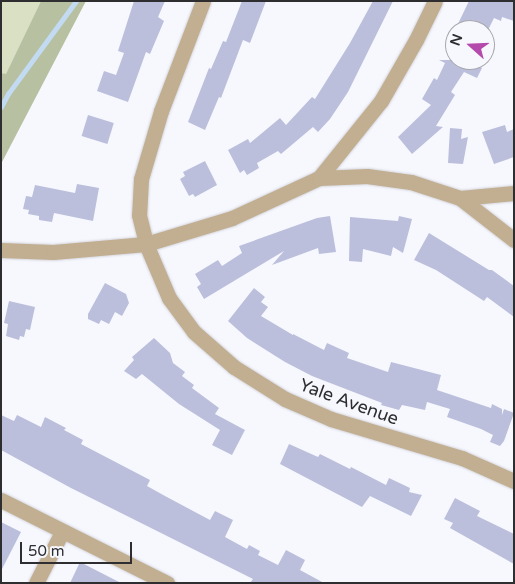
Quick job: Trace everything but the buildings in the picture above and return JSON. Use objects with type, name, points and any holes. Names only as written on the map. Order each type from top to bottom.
[{"type":"street","name":"Yale Avenue","points":[[203,1],[161,111],[140,179],[138,215],[146,244],[169,298],[194,332],[234,367],[285,399],[331,419],[462,458],[514,481]]},
{"type":"street","points":[[319,178],[381,101],[416,40],[435,1]]},
{"type":"street","points":[[1,250],[53,252],[146,244],[232,218],[319,178],[376,177],[412,182],[460,198],[514,240]]},
{"type":"street","points":[[460,198],[514,193]]},
{"type":"street","points":[[1,500],[166,583]]},
{"type":"street","points":[[36,583],[62,532]]},
{"type":"green space","points":[[1,1],[41,1],[6,75],[1,73]]},
{"type":"green space","points":[[41,1],[86,1],[1,164],[1,73],[6,74]]},
{"type":"waterway","points":[[1,107],[8,94],[76,1]]}]
